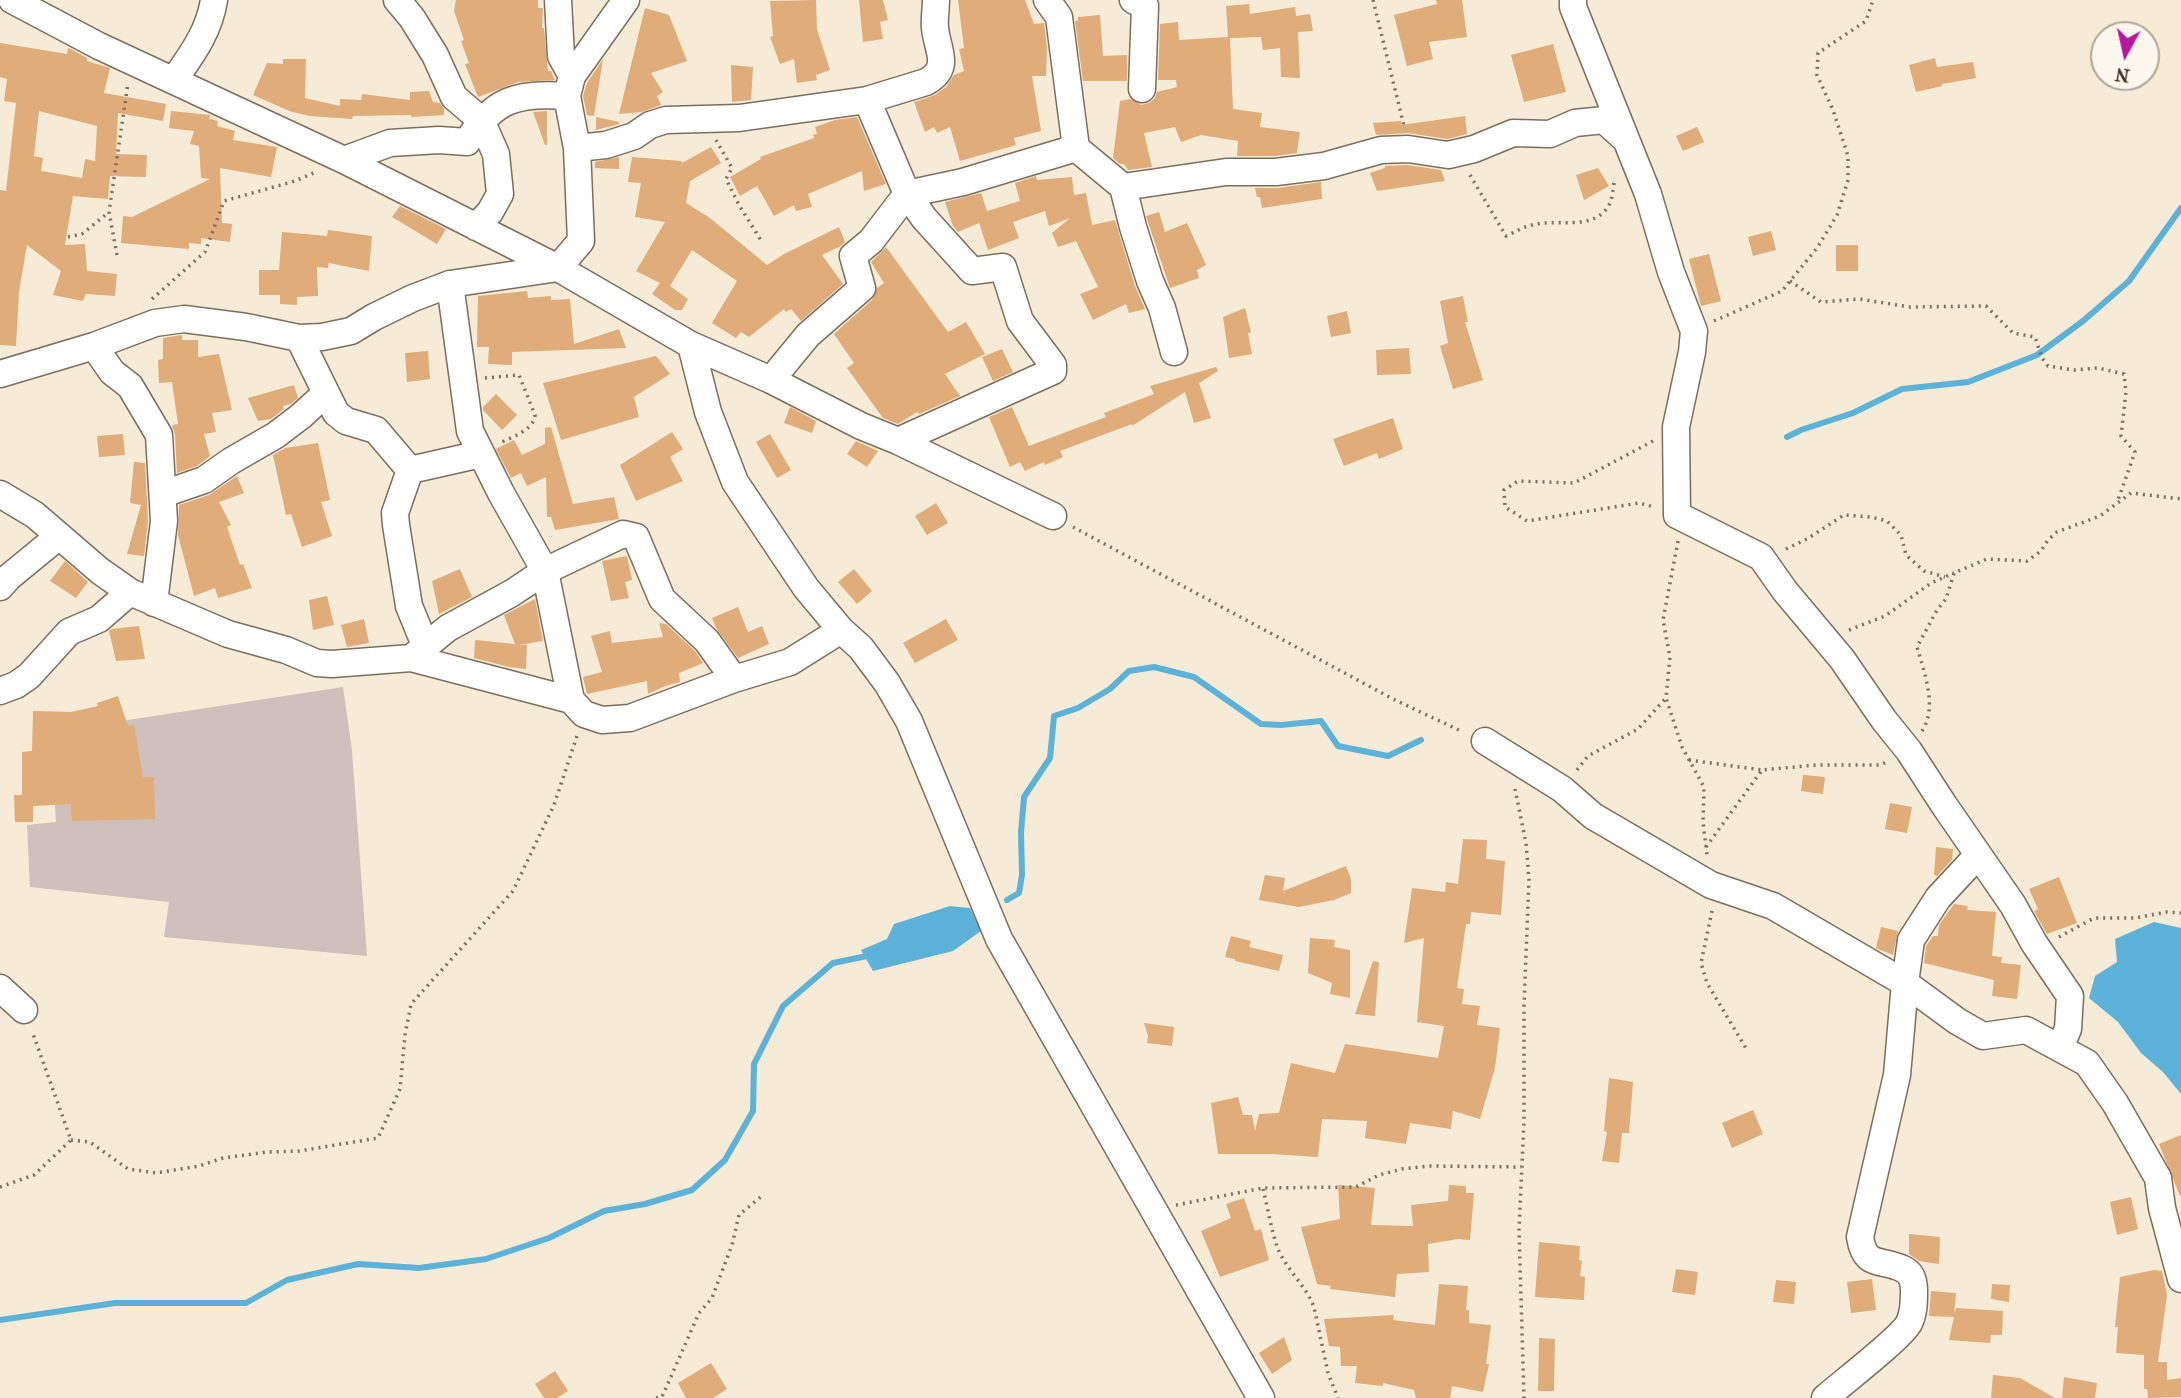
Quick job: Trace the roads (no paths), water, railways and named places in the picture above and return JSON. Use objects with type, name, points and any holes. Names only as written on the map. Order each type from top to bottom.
[{"type":"street","points":[[12,0],[51,9],[99,46],[344,160],[558,268],[691,345],[771,380],[861,426],[898,440],[1053,516]]},
{"type":"street","points":[[174,79],[202,39],[211,18],[214,0]]},
{"type":"street","points":[[397,0],[412,18],[435,55],[454,97],[481,120],[496,154],[500,194],[477,228]]},
{"type":"street","points":[[0,374],[155,323],[184,319],[246,327],[299,338],[322,337],[351,331],[413,298],[450,284],[558,268],[581,241],[577,148],[570,86],[561,56],[558,0]]},
{"type":"street","points":[[344,160],[390,144],[439,139],[467,142],[481,120],[503,103],[570,86],[626,0]]},
{"type":"street","points":[[577,148],[606,145],[634,136],[649,125],[666,120],[739,118],[867,100],[926,82],[934,78],[942,60],[935,28],[936,0]]},
{"type":"street","points":[[1047,0],[1059,17],[1076,148],[1123,187],[1133,227],[1150,281],[1162,308],[1174,352]]},
{"type":"street","points":[[1133,0],[1145,6],[1142,89]]},
{"type":"street","points":[[1573,0],[1578,19],[1648,194],[1671,272],[1693,331],[1692,352],[1676,427],[1676,515],[1760,557],[1909,751],[2013,905],[2038,949],[2070,996],[2068,1029],[2060,1047]]},
{"type":"street","points":[[867,100],[907,194],[924,219],[972,271],[1003,267],[1020,321],[1040,345],[1053,368],[1053,371],[898,440]]},
{"type":"street","points":[[1123,187],[1226,172],[1276,172],[1324,166],[1381,150],[1408,149],[1448,155],[1474,149],[1513,133],[1550,134],[1575,123],[1604,120],[1625,138]]},
{"type":"street","points":[[771,380],[808,335],[862,288],[853,256],[871,241],[907,194],[963,182],[1076,148]]},
{"type":"street","points":[[450,284],[470,431],[545,571],[578,707]]},
{"type":"street","points":[[299,338],[336,413],[346,421],[376,430],[410,470]]},
{"type":"street","points":[[94,345],[111,372],[130,386],[159,435],[164,521],[154,603]]},
{"type":"street","points":[[691,345],[708,412],[735,482],[806,588],[861,648],[909,721],[999,939],[1261,1398]]},
{"type":"street","points":[[163,494],[204,480],[275,435],[325,394]]},
{"type":"street","points":[[410,470],[481,454]]},
{"type":"street","points":[[410,470],[395,513],[418,652]]},
{"type":"street","points":[[0,494],[35,515],[100,571],[130,592],[201,624],[286,650],[317,663],[332,664],[418,652],[578,707],[602,720],[631,718],[734,679],[790,662],[841,629]]},
{"type":"street","points":[[418,652],[448,628],[512,593],[545,571],[623,534],[636,537],[662,599],[706,641],[734,679]]},
{"type":"street","points":[[0,587],[59,536]]},
{"type":"street","points":[[0,691],[29,677],[69,632],[99,619],[130,592]]},
{"type":"street","points":[[1485,741],[1562,789],[1593,816],[1711,885],[1773,906],[1905,983],[1957,1021],[1983,1035],[2026,1030],[2087,1063],[2115,1103],[2158,1178],[2162,1208],[2181,1279]]},
{"type":"street","points":[[1825,1398],[1908,1325],[1914,1305],[1911,1275],[1902,1269],[1875,1263],[1862,1248],[1860,1237],[1897,1075],[1911,940],[1938,898],[1978,855]]},
{"type":"street","points":[[0,988],[24,1010]]},
{"type":"water","points":[[950,906],[970,908],[981,931],[953,951],[873,971],[861,950],[887,939],[894,924]]},
{"type":"water","points":[[2154,922],[2181,928],[2181,1094],[2163,1072],[2141,1053],[2118,1022],[2089,998],[2095,976],[2117,962],[2115,939]]},
{"type":"waterway","points":[[1787,437],[1853,413],[1902,389],[1968,382],[2037,355],[2083,321],[2129,281],[2181,208]]},
{"type":"waterway","points":[[1007,900],[1019,893],[1024,797],[1050,758],[1054,716],[1078,708],[1110,689],[1129,671],[1154,667],[1194,677],[1261,724],[1321,721],[1338,746],[1388,756],[1421,740]]},
{"type":"waterway","points":[[0,1320],[115,1303],[246,1303],[287,1280],[358,1264],[419,1268],[486,1259],[549,1238],[604,1211],[645,1204],[692,1190],[725,1160],[753,1111],[754,1064],[783,1006],[833,963],[872,955]]}]
